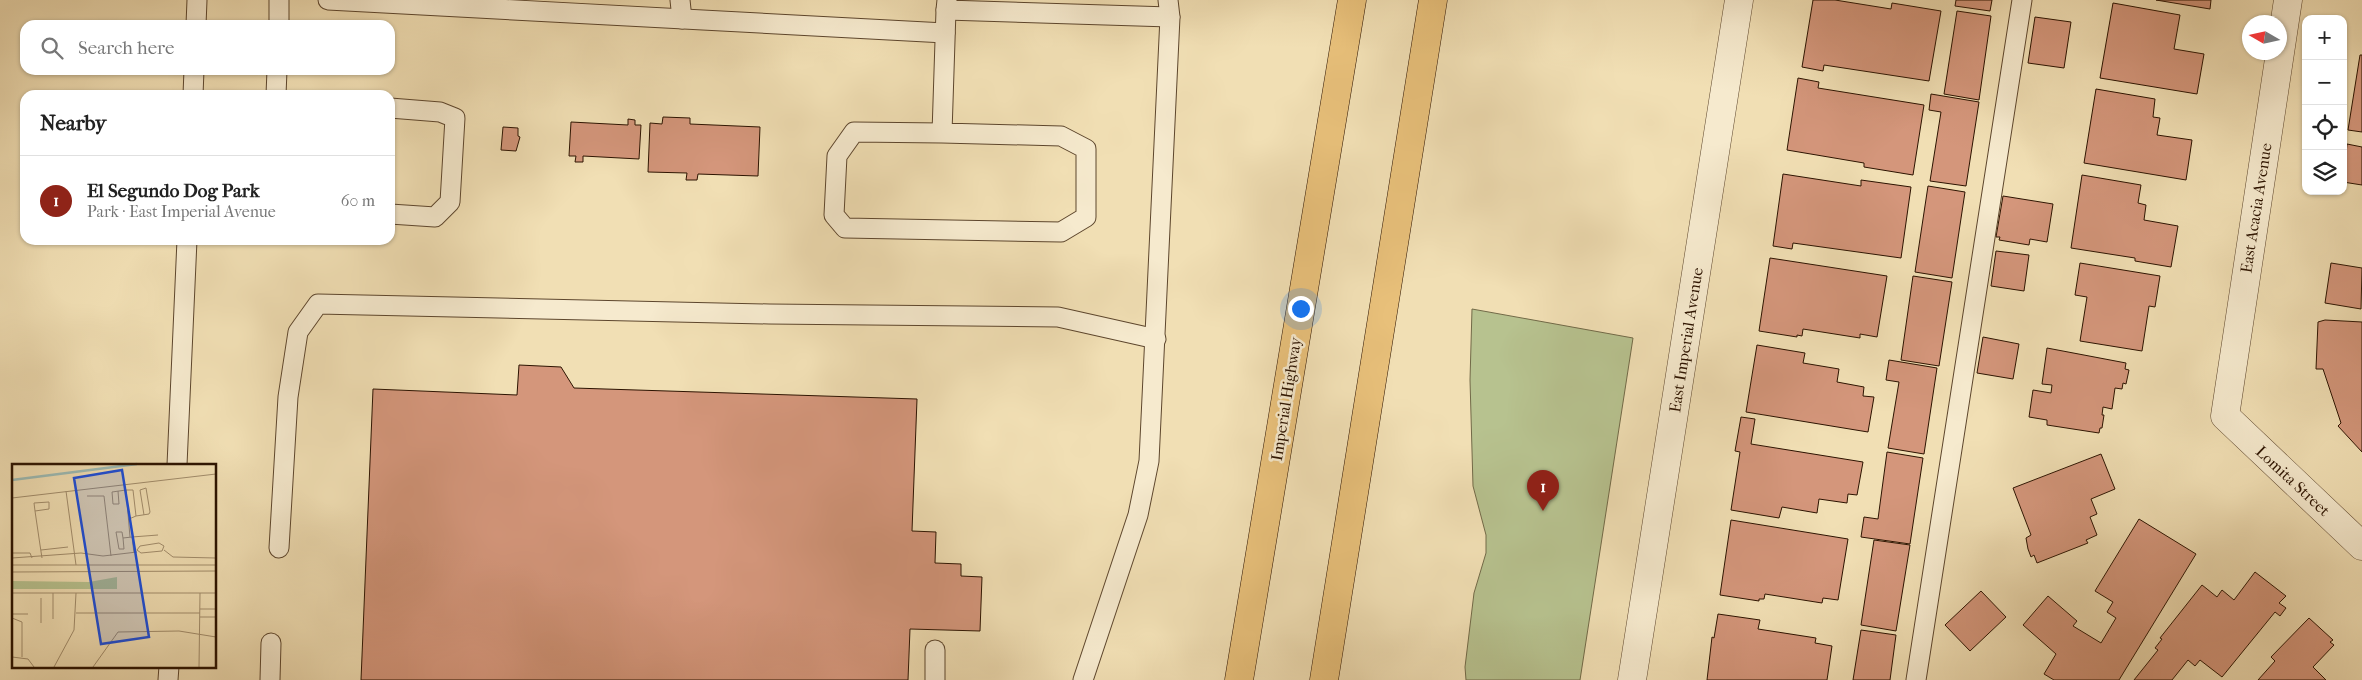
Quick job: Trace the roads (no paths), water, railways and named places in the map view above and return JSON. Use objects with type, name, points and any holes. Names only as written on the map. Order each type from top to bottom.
[{"type":"main road","name":"Imperial Highway","points":[[1240,680],[1352,0]]},
{"type":"main road","points":[[1324,680],[1432,0]]},
{"type":"street","name":"East Imperial Avenue","points":[[1632,680],[1739,0]]},
{"type":"street","name":"East Acacia Avenue","points":[[2225,416],[2288,0]]},
{"type":"street","name":"Lomita Street","points":[[2225,416],[2362,546]]},
{"type":"lane","points":[[196,20],[197,0]]},
{"type":"lane","points":[[278,20],[279,0]]},
{"type":"lane","points":[[328,0],[945,33]]},
{"type":"lane","points":[[680,0],[682,19]]},
{"type":"lane","points":[[1916,680],[2022,0]]},
{"type":"lane","points":[[942,133],[947,5],[1169,9],[1156,339],[1145,488],[1138,515],[1083,680]]},
{"type":"lane","points":[[193,90],[194,75]]},
{"type":"lane","points":[[276,90],[277,75]]},
{"type":"lane","points":[[395,108],[440,112],[455,118],[450,202],[435,217],[395,214]]},
{"type":"lane","points":[[854,132],[942,133],[1062,136],[1086,149],[1086,217],[1061,232],[845,228],[834,216],[837,156],[854,132]]},
{"type":"lane","points":[[177,464],[187,245]]},
{"type":"lane","points":[[279,548],[288,397],[298,332],[318,304],[759,314],[1058,317],[1156,339]]},
{"type":"lane","points":[[270,680],[271,643]]},
{"type":"lane","points":[[934,650],[935,680]]},
{"type":"place","name":"El Segundo Dog Park","points":[[1543,511]]}]
